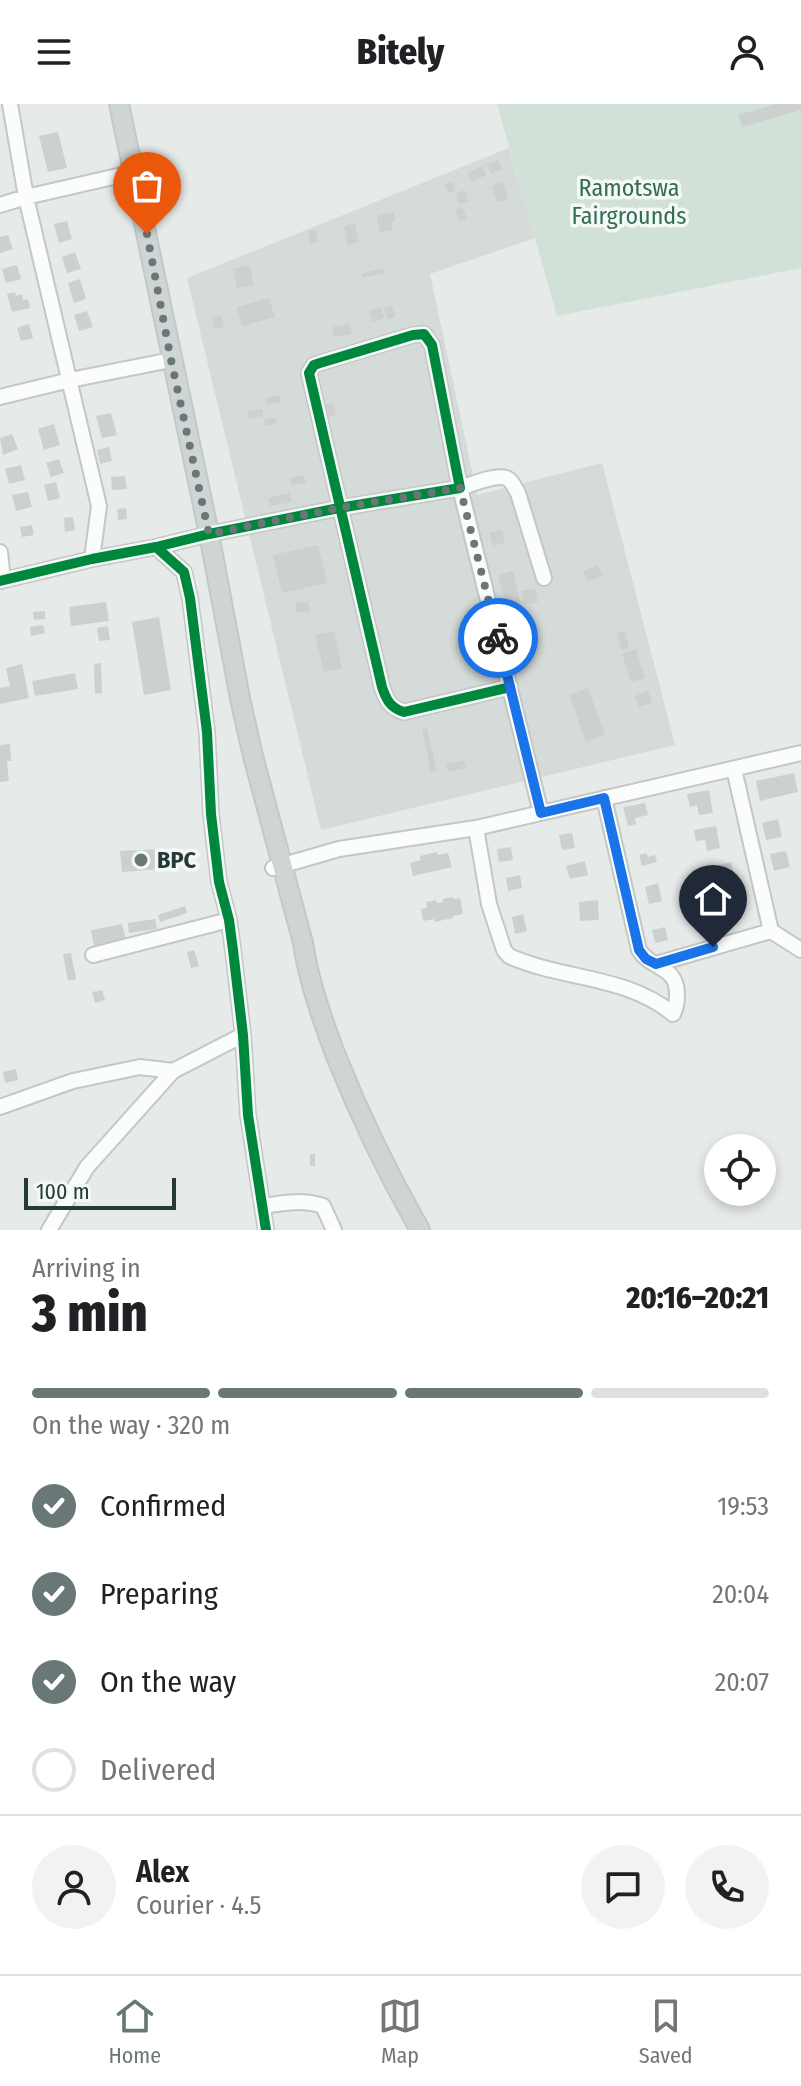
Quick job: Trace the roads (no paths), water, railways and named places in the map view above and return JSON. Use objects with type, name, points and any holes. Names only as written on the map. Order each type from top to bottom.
[{"type":"main road","points":[[119,104],[209,534],[253,756],[255,788],[278,866],[296,945],[307,966],[324,1024],[354,1102],[420,1230]]},
{"type":"street","points":[[10,104],[26,197],[99,506],[92,559]]},
{"type":"street","points":[[0,205],[135,172]]},
{"type":"street","points":[[510,687],[404,712],[390,705],[382,687],[339,508],[309,379],[310,369],[320,363],[419,334],[424,334],[432,345],[460,488],[510,687],[541,813]]},
{"type":"street","points":[[0,397],[171,360]]},
{"type":"street","points":[[0,552],[2,581],[209,534],[505,477],[518,493],[544,578]]},
{"type":"street","points":[[156,547],[184,572],[190,598],[207,732],[211,814],[219,882],[229,920],[243,1035],[248,1115],[266,1230]]},
{"type":"street","points":[[278,866],[339,849],[476,828],[801,753]]},
{"type":"street","points":[[734,769],[771,931],[801,950]]},
{"type":"street","points":[[476,828],[492,915],[509,956],[559,972],[619,985],[663,1005],[673,1014],[677,991],[674,979],[670,973],[646,959],[639,950],[604,798]]},
{"type":"street","points":[[93,955],[229,920]]},
{"type":"street","points":[[656,964],[771,931]]},
{"type":"street","points":[[49,1230],[87,1167],[173,1071],[243,1035]]},
{"type":"street","points":[[0,1107],[73,1081],[126,1069],[140,1067],[173,1071]]},
{"type":"street","points":[[262,1206],[312,1202],[323,1206],[334,1230]]},
{"type":"place","name":"BPC","points":[[141,860]]},
{"type":"park label","name":"Ramotswa Fairgrounds","points":[[629,202]]}]
